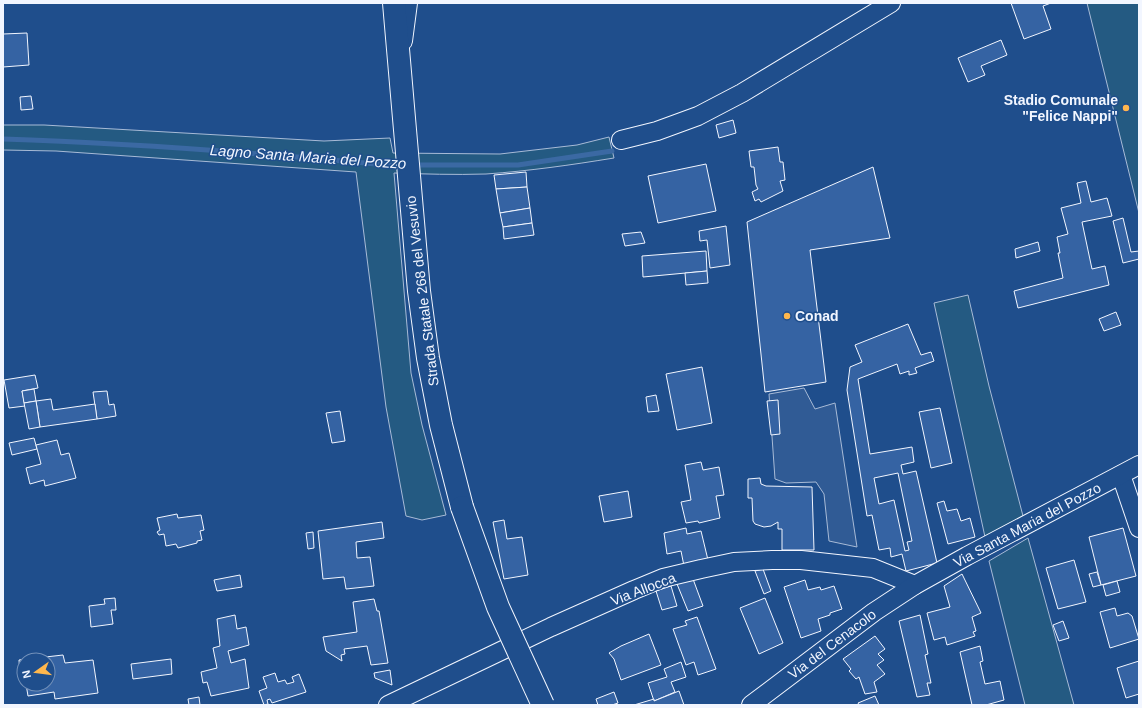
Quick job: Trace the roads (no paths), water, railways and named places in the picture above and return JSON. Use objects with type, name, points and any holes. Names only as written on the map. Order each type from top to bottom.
[{"type":"highway","name":"Strada Statale 268 del Vesuvio","points":[[394,3],[419,291],[428,358],[441,425],[462,507],[498,607],[543,705]]},
{"type":"street","points":[[400,70],[408,3]]},
{"type":"street","points":[[621,140],[657,131],[698,116],[748,89],[891,3]]},
{"type":"street","name":"Via Santa Maria del Pozzo","points":[[915,585],[1139,465]]},
{"type":"street","points":[[1121,474],[1139,528]]},
{"type":"street","name":"Via Allocca","points":[[388,705],[551,627],[634,590],[663,578],[701,569],[734,562],[801,560],[873,568],[915,585]]},
{"type":"street","name":"Via del Cenacolo","points":[[751,705],[874,612],[915,585]]},
{"type":"waterway","name":"Lagno Santa Maria del Pozzo","points":[[3,139],[147,146],[402,165]]},
{"type":"waterway","name":"Lagno Santa Maria del Pozzo","points":[[414,165],[518,165],[612,151]]},
{"type":"place","name":"Stadio Comunale \"Felice Nappi\"","points":[[1126,108]]},
{"type":"place","name":"Conad","points":[[787,316]]}]
